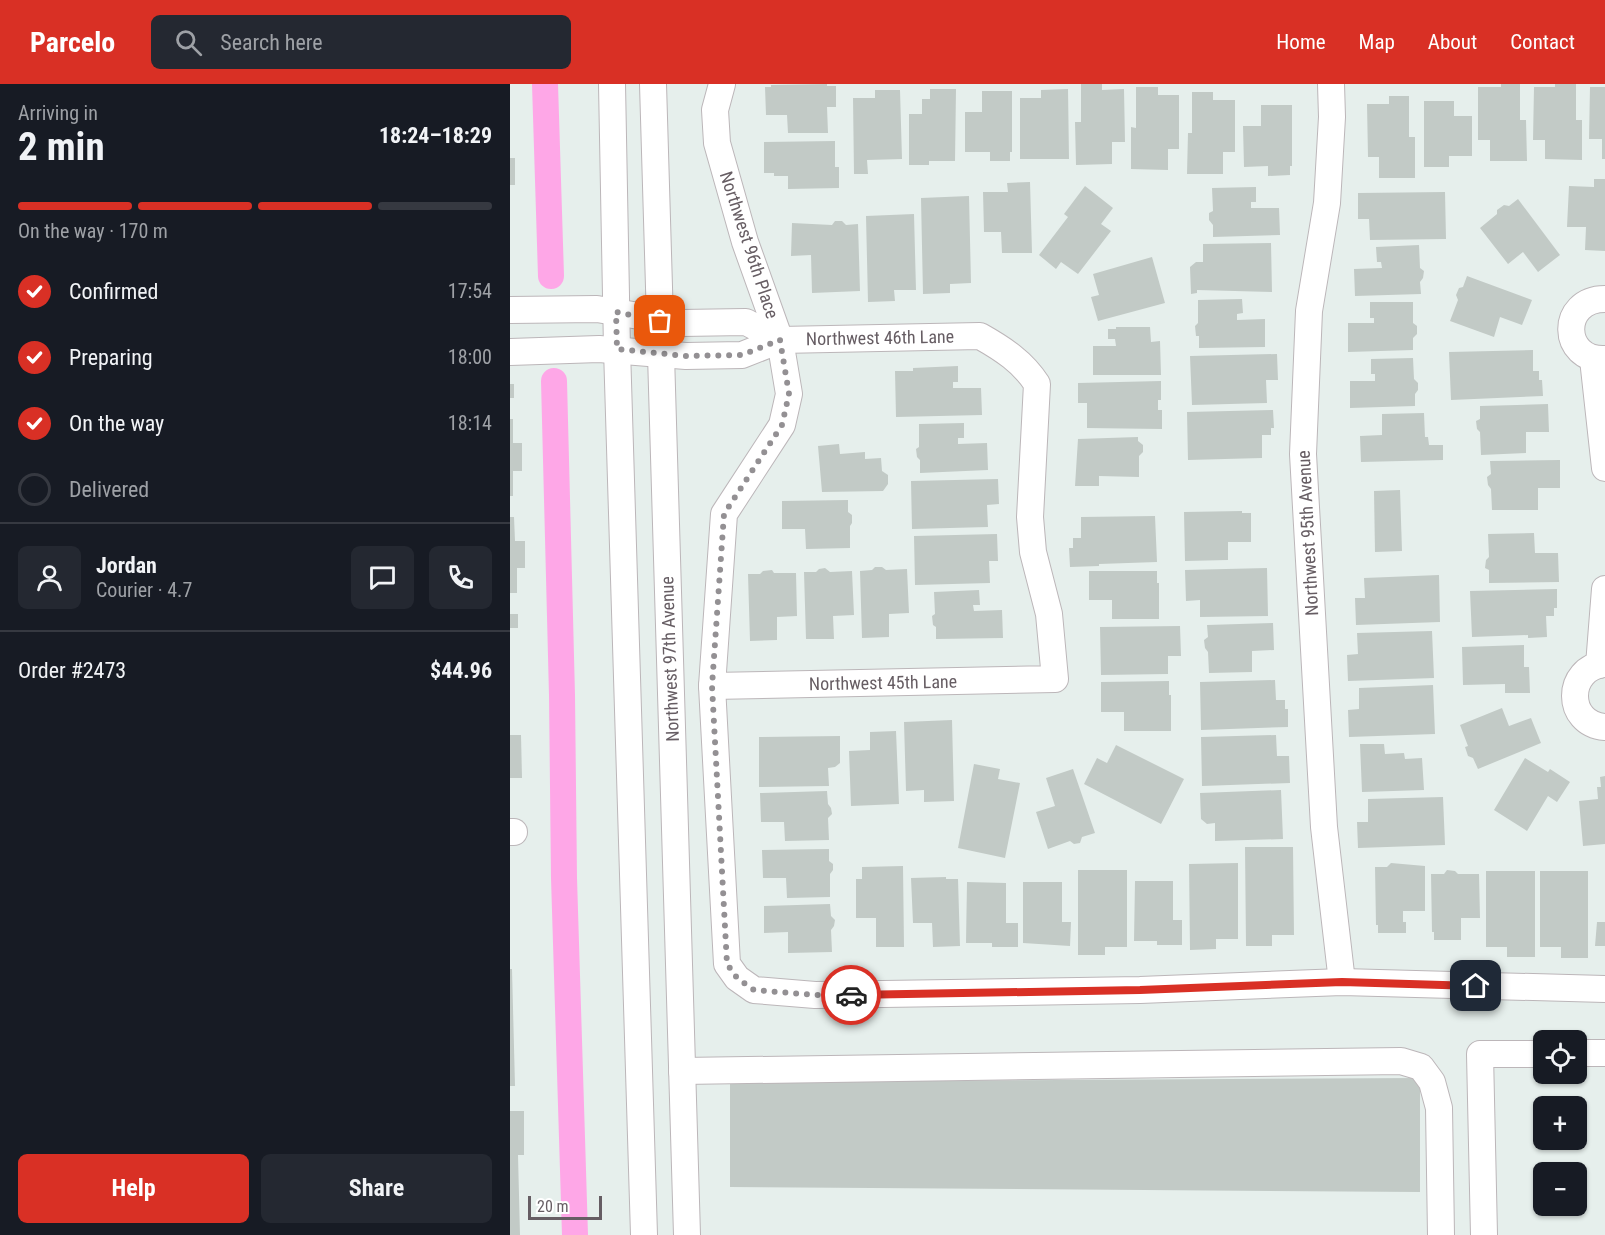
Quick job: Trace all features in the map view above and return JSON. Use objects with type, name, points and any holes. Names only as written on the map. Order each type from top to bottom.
[{"type":"street","points":[[612,84],[617,349],[644,1235]]},
{"type":"street","name":"Northwest 97th Avenue","points":[[653,84],[687,1235]]},
{"type":"street","name":"Northwest 96th Place","points":[[722,84],[716,110],[717,143],[745,242],[780,340],[789,394],[782,425],[724,514],[712,686],[727,964],[737,978],[754,990],[815,995],[1140,990],[1342,982]]},
{"type":"street","name":"Northwest 95th Avenue","points":[[1331,84],[1332,117],[1327,203],[1309,311],[1303,454],[1324,827],[1342,982]]},
{"type":"street","points":[[1605,299],[1596,299],[1578,309],[1571,327],[1576,347],[1584,354],[1599,359],[1605,468]]},
{"type":"street","name":"Northwest 46th Lane","points":[[510,310],[597,309],[681,323],[746,322],[780,340]]},
{"type":"street","name":"Northwest 46th Lane","points":[[510,352],[617,349],[686,356],[742,355],[780,340],[980,336],[1005,351],[1028,370],[1037,384],[1030,517],[1033,552],[1049,614],[1055,679]]},
{"type":"street","points":[[1605,589],[1602,665],[1589,669],[1581,676],[1574,697],[1583,717],[1591,723],[1605,727]]},
{"type":"street","name":"Northwest 45th Lane","points":[[712,686],[1055,679]]},
{"type":"street","points":[[1342,982],[1605,989]]},
{"type":"street","points":[[1484,1235],[1480,1054],[1533,1053]]},
{"type":"street","points":[[1587,1053],[1605,1053]]},
{"type":"street","points":[[682,1071],[1401,1061],[1421,1067],[1432,1082],[1439,1108],[1441,1235]]},
{"type":"building","points":[[827,84],[827,86],[836,86],[836,107],[827,107],[828,133],[788,133],[787,115],[766,115],[765,87]]},
{"type":"building","points":[[1081,84],[1102,84],[1102,90],[1124,89],[1125,142],[1112,142],[1112,164],[1076,165],[1075,122],[1081,122]]},
{"type":"building","points":[[1501,84],[1520,84],[1520,120],[1526,120],[1527,161],[1490,161],[1490,140],[1478,140],[1478,87],[1501,87]]},
{"type":"building","points":[[1555,84],[1576,84],[1576,120],[1582,120],[1582,160],[1545,159],[1545,140],[1533,140],[1534,87],[1555,87]]},
{"type":"building","points":[[1136,87],[1158,87],[1158,95],[1179,95],[1179,149],[1168,149],[1168,170],[1131,169],[1131,127],[1136,128]]},
{"type":"building","points":[[1590,87],[1605,87],[1605,159],[1602,159],[1602,139],[1589,139]]},
{"type":"building","points":[[930,89],[956,89],[955,161],[929,161],[929,165],[909,165],[909,114],[922,114],[922,99],[930,99]]},
{"type":"building","points":[[1068,89],[1069,159],[1020,159],[1020,98],[1041,98],[1041,90]]},
{"type":"building","points":[[875,90],[900,90],[902,159],[867,160],[868,174],[854,174],[853,98],[875,98]]},
{"type":"building","points":[[982,91],[1012,91],[1010,161],[990,161],[990,152],[965,152],[965,112],[982,112]]},
{"type":"building","points":[[1192,92],[1213,92],[1213,100],[1235,100],[1235,152],[1223,152],[1223,174],[1187,174],[1188,133],[1192,133]]},
{"type":"building","points":[[1389,96],[1409,96],[1409,137],[1415,137],[1415,178],[1379,178],[1379,157],[1368,157],[1367,104],[1389,104]]},
{"type":"building","points":[[1424,101],[1454,101],[1454,116],[1472,116],[1472,156],[1449,156],[1449,167],[1424,167]]},
{"type":"building","points":[[1261,105],[1292,105],[1290,175],[1268,176],[1268,166],[1244,167],[1243,126],[1261,126]]},
{"type":"building","points":[[835,141],[835,167],[839,167],[839,188],[788,189],[788,176],[764,173],[764,142]]},
{"type":"building","points":[[510,158],[515,158],[515,185],[510,185]]},
{"type":"building","points":[[1594,179],[1605,179],[1605,251],[1585,250],[1586,227],[1567,227],[1569,186],[1594,187]]},
{"type":"building","points":[[1030,182],[1032,253],[1002,253],[1001,232],[984,232],[983,192],[1008,192],[1007,183]]},
{"type":"building","points":[[1085,186],[1113,208],[1101,224],[1111,231],[1078,274],[1061,262],[1056,269],[1039,255],[1068,217],[1064,214]]},
{"type":"building","points":[[1256,187],[1256,202],[1251,202],[1251,208],[1279,208],[1280,235],[1213,237],[1213,225],[1209,220],[1209,213],[1213,211],[1212,188]]},
{"type":"building","points":[[1445,192],[1446,239],[1370,240],[1369,219],[1358,219],[1358,193]]},
{"type":"building","points":[[969,196],[971,283],[950,284],[950,293],[923,294],[921,198]]},
{"type":"building","points":[[1518,199],[1560,255],[1538,272],[1523,252],[1508,264],[1480,228],[1497,214],[1497,210],[1504,205],[1509,206]]},
{"type":"building","points":[[914,214],[916,290],[894,290],[895,301],[868,302],[866,216]]},
{"type":"building","points":[[835,221],[842,221],[846,225],[858,224],[860,291],[812,293],[811,255],[791,256],[792,223],[832,225]]},
{"type":"building","points":[[1271,243],[1272,292],[1197,290],[1197,293],[1191,294],[1190,267],[1196,262],[1203,262],[1203,244]]},
{"type":"building","points":[[1419,245],[1420,268],[1424,271],[1420,282],[1421,294],[1355,296],[1354,269],[1382,268],[1381,262],[1377,262],[1376,247]]},
{"type":"building","points":[[1152,257],[1165,303],[1098,321],[1091,297],[1099,295],[1093,274]]},
{"type":"building","points":[[1467,276],[1532,300],[1522,325],[1500,317],[1494,337],[1450,321],[1458,300],[1456,295],[1459,288],[1463,287]]},
{"type":"building","points":[[1242,299],[1243,313],[1237,314],[1237,320],[1265,319],[1265,347],[1199,348],[1199,336],[1196,336],[1195,326],[1198,323],[1198,300]]},
{"type":"building","points":[[1370,302],[1413,302],[1413,323],[1417,326],[1417,334],[1413,338],[1413,350],[1348,352],[1348,323],[1374,323],[1374,318],[1370,318]]},
{"type":"building","points":[[1116,327],[1150,327],[1151,342],[1160,341],[1161,375],[1093,375],[1093,346],[1116,346],[1115,339],[1108,339],[1108,329],[1116,329]]},
{"type":"building","points":[[1533,350],[1533,371],[1539,371],[1543,396],[1451,400],[1449,352]]},
{"type":"building","points":[[1277,354],[1278,380],[1266,380],[1267,403],[1192,405],[1190,356]]},
{"type":"building","points":[[1413,358],[1414,379],[1418,383],[1415,406],[1350,408],[1350,381],[1375,381],[1375,374],[1371,374],[1371,359]]},
{"type":"building","points":[[958,366],[958,382],[953,382],[953,388],[981,388],[982,415],[896,417],[895,371]]},
{"type":"building","points":[[1161,381],[1161,400],[1158,400],[1158,410],[1162,410],[1162,429],[1087,428],[1087,403],[1078,403],[1078,383]]},
{"type":"building","points":[[510,384],[514,384],[514,398],[510,398]]},
{"type":"building","points":[[1548,404],[1549,432],[1526,432],[1526,453],[1481,455],[1480,432],[1476,421],[1480,419],[1480,406]]},
{"type":"building","points":[[1273,410],[1274,428],[1271,428],[1271,435],[1262,435],[1262,458],[1188,460],[1187,412]]},
{"type":"building","points":[[1424,413],[1425,437],[1428,437],[1429,445],[1443,445],[1443,460],[1361,462],[1360,436],[1382,435],[1382,414]]},
{"type":"building","points":[[510,419],[513,419],[513,443],[522,443],[522,471],[513,471],[513,496],[510,496]]},
{"type":"building","points":[[964,423],[964,438],[958,438],[958,444],[987,443],[988,470],[920,473],[920,460],[916,449],[919,447],[919,424]]},
{"type":"building","points":[[1138,437],[1138,441],[1143,445],[1143,452],[1139,456],[1139,477],[1099,476],[1099,486],[1075,486],[1078,439]]},
{"type":"building","points":[[839,444],[840,454],[865,452],[865,459],[881,458],[882,471],[888,475],[888,484],[883,491],[822,492],[818,446]]},
{"type":"building","points":[[1560,460],[1560,488],[1538,488],[1538,510],[1492,510],[1491,489],[1487,477],[1491,474],[1490,461]]},
{"type":"building","points":[[998,479],[999,504],[987,505],[988,527],[912,529],[911,481]]},
{"type":"building","points":[[1400,490],[1402,551],[1375,552],[1374,491]]},
{"type":"building","points":[[848,500],[848,512],[852,515],[850,548],[806,549],[805,529],[782,529],[782,501]]},
{"type":"building","points":[[1242,511],[1242,513],[1251,513],[1251,542],[1228,542],[1228,560],[1185,561],[1184,512]]},
{"type":"building","points":[[1155,516],[1157,562],[1070,567],[1069,548],[1073,548],[1073,538],[1081,538],[1081,517]]},
{"type":"building","points":[[510,517],[514,517],[515,541],[525,541],[525,568],[517,568],[517,593],[510,593]]},
{"type":"building","points":[[1534,533],[1535,553],[1558,553],[1559,582],[1489,583],[1489,570],[1485,568],[1489,557],[1488,534]]},
{"type":"building","points":[[997,534],[998,561],[989,561],[990,583],[915,585],[914,536]]},
{"type":"building","points":[[875,567],[882,567],[886,570],[907,569],[909,613],[889,614],[889,637],[862,638],[860,571],[872,570]]},
{"type":"building","points":[[825,568],[830,572],[852,571],[854,615],[833,616],[834,639],[806,639],[804,572],[816,572]]},
{"type":"building","points":[[1267,568],[1268,616],[1200,617],[1200,600],[1186,601],[1185,570]]},
{"type":"building","points":[[772,570],[774,573],[796,573],[797,616],[777,617],[777,640],[750,641],[748,574],[760,574],[763,571]]},
{"type":"building","points":[[1089,571],[1157,571],[1159,619],[1112,619],[1112,600],[1089,600]]},
{"type":"building","points":[[1439,575],[1440,622],[1356,625],[1355,598],[1365,598],[1364,578]]},
{"type":"building","points":[[1557,589],[1557,608],[1554,608],[1554,616],[1546,616],[1547,637],[1528,638],[1528,635],[1472,637],[1470,591]]},
{"type":"building","points":[[979,590],[980,605],[973,605],[974,611],[1002,610],[1003,638],[936,639],[936,627],[933,625],[932,616],[935,614],[934,592]]},
{"type":"building","points":[[510,614],[518,614],[518,628],[510,628]]},
{"type":"building","points":[[1273,623],[1274,650],[1252,651],[1252,672],[1209,673],[1208,652],[1204,640],[1208,637],[1207,625]]},
{"type":"building","points":[[1180,626],[1181,656],[1168,656],[1168,674],[1101,675],[1100,627]]},
{"type":"building","points":[[1432,631],[1434,678],[1348,681],[1347,655],[1358,654],[1357,633]]},
{"type":"building","points":[[1524,645],[1524,667],[1529,667],[1530,693],[1505,693],[1505,684],[1463,685],[1462,647]]},
{"type":"building","points":[[1275,680],[1276,700],[1285,700],[1285,709],[1288,709],[1288,727],[1201,730],[1200,682]]},
{"type":"building","points":[[1169,681],[1171,731],[1124,731],[1124,712],[1101,712],[1101,682]]},
{"type":"building","points":[[1433,685],[1435,734],[1349,737],[1348,710],[1359,709],[1359,688]]},
{"type":"building","points":[[1502,708],[1509,726],[1531,718],[1541,743],[1478,769],[1473,758],[1468,756],[1465,747],[1468,746],[1460,725]]},
{"type":"building","points":[[952,720],[954,801],[924,802],[924,790],[906,791],[904,722]]},
{"type":"building","points":[[896,731],[899,804],[851,806],[849,751],[870,750],[870,732]]},
{"type":"building","points":[[510,735],[521,735],[522,778],[510,778]]},
{"type":"building","points":[[1276,735],[1277,756],[1289,756],[1290,783],[1202,786],[1201,737]]},
{"type":"building","points":[[840,736],[840,763],[828,768],[829,786],[759,787],[759,737]]},
{"type":"building","points":[[1360,744],[1384,744],[1385,754],[1404,753],[1405,759],[1422,758],[1424,790],[1362,792]]},
{"type":"building","points":[[1116,745],[1184,779],[1161,824],[1084,784],[1097,758],[1107,763]]},
{"type":"building","points":[[1525,758],[1548,772],[1550,769],[1570,782],[1557,802],[1548,796],[1527,831],[1494,810]]},
{"type":"building","points":[[974,764],[1000,769],[998,779],[1020,783],[1005,858],[958,848]]},
{"type":"building","points":[[1073,769],[1095,833],[1082,837],[1080,843],[1074,844],[1070,841],[1048,849],[1036,812],[1055,806],[1046,778]]},
{"type":"building","points":[[1605,776],[1605,844],[1583,846],[1579,801],[1598,799],[1597,787],[1601,787],[1600,777]]},
{"type":"building","points":[[1281,790],[1283,839],[1215,841],[1215,823],[1207,824],[1201,819],[1200,793]]},
{"type":"building","points":[[827,791],[832,814],[828,818],[829,840],[785,841],[784,822],[761,822],[760,793]]},
{"type":"building","points":[[1443,797],[1445,845],[1358,848],[1357,822],[1368,822],[1368,799]]},
{"type":"building","points":[[1245,847],[1293,847],[1294,935],[1272,935],[1272,946],[1246,946]]},
{"type":"building","points":[[829,849],[829,861],[833,864],[830,874],[830,897],[787,898],[786,878],[763,878],[762,850]]},
{"type":"building","points":[[1238,863],[1238,939],[1216,939],[1216,949],[1190,950],[1189,864]]},
{"type":"building","points":[[1391,863],[1425,866],[1425,911],[1403,911],[1406,933],[1378,933],[1378,925],[1376,925],[1375,867],[1387,867]]},
{"type":"building","points":[[903,866],[904,947],[876,947],[876,918],[856,918],[856,879],[862,879],[862,867]]},
{"type":"building","points":[[1078,870],[1127,870],[1127,947],[1105,947],[1105,955],[1078,955]]},
{"type":"building","points":[[1447,870],[1458,874],[1479,874],[1480,918],[1461,918],[1461,940],[1434,940],[1434,932],[1432,932],[1431,874],[1444,874]]},
{"type":"building","points":[[1486,871],[1535,871],[1535,957],[1507,957],[1507,947],[1486,947]]},
{"type":"building","points":[[1540,871],[1588,871],[1588,958],[1561,958],[1561,947],[1540,947]]},
{"type":"building","points":[[946,877],[946,879],[958,879],[960,946],[933,947],[932,923],[913,923],[911,878]]},
{"type":"building","points":[[1135,881],[1173,881],[1173,920],[1182,920],[1182,945],[1157,945],[1157,941],[1134,941]]},
{"type":"building","points":[[967,882],[1006,883],[1006,923],[1018,923],[1018,947],[992,947],[992,943],[966,943]]},
{"type":"building","points":[[1023,882],[1062,882],[1062,922],[1071,922],[1070,946],[1023,943]]},
{"type":"building","points":[[830,904],[831,916],[835,920],[831,930],[832,952],[788,953],[788,932],[764,933],[764,906]]},
{"type":"building","points":[[1597,922],[1605,922],[1605,946],[1595,946]]},
{"type":"building","points":[[510,969],[512,969],[515,1086],[510,1086]]},
{"type":"building","points":[[1420,1078],[1420,1192],[730,1187],[730,1082]]},
{"type":"building","points":[[510,1111],[524,1111],[524,1155],[518,1155],[520,1235],[510,1235]]},
{"type":"waterway","points":[[545,84],[551,276]]},
{"type":"waterway","points":[[554,381],[564,878],[575,1235]]},
{"type":"way so far","points":[[660,321],[616,312],[617,349],[686,356],[742,355],[780,340],[789,394],[782,425],[724,514],[712,686],[727,964],[737,978],[754,990],[815,995],[851,995]]},
{"type":"route","points":[[851,995],[1140,990],[1342,982],[1476,986]]}]
